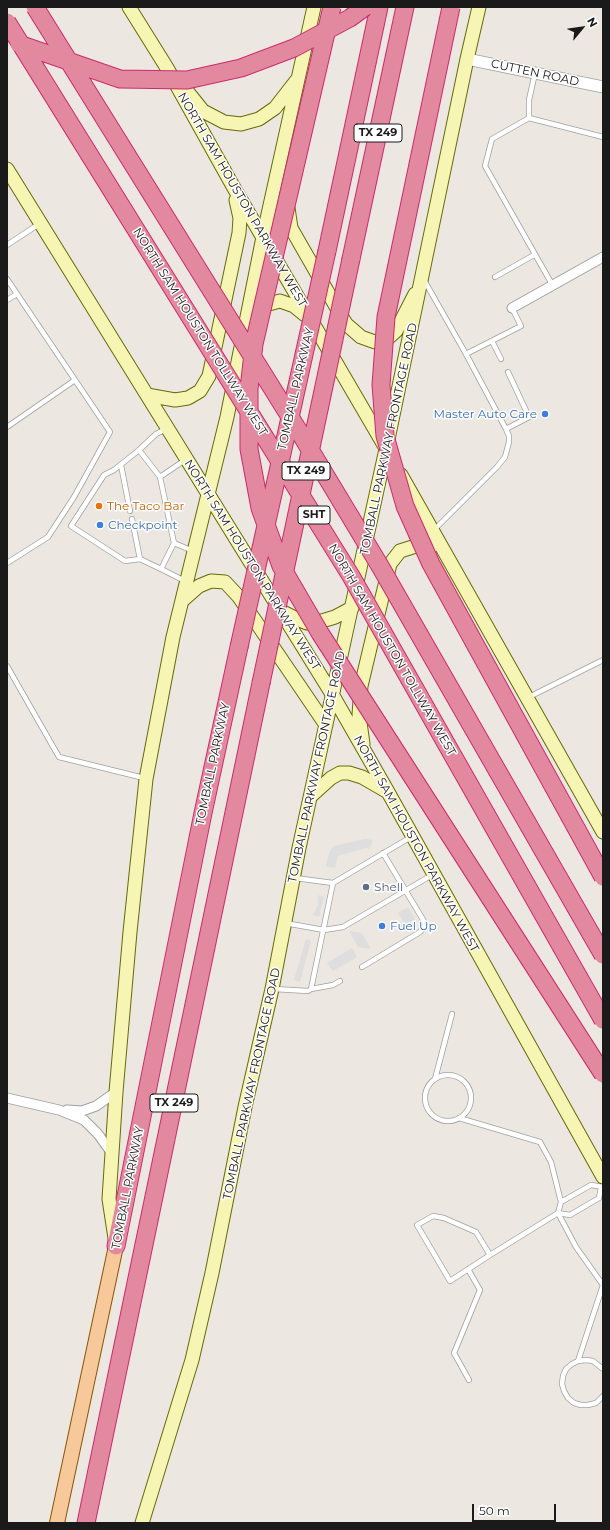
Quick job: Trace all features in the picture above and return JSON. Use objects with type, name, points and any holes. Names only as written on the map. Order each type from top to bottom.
[{"type":"highway","name":"SHT","points":[[36,7],[300,433],[380,566],[603,955]]},
{"type":"highway","points":[[332,7],[254,344],[248,389],[249,449],[260,508],[282,566],[320,633],[603,1074]]},
{"type":"highway","points":[[7,40],[120,79],[187,80],[241,68],[294,48],[350,18],[365,7]]},
{"type":"highway","name":"TOMBALL PARKWAY","points":[[116,1246],[203,813],[327,252],[378,7]]},
{"type":"highway","name":"TX 249","points":[[86,1523],[261,683],[405,7]]},
{"type":"highway","points":[[451,7],[386,317],[380,385],[385,436],[405,506],[431,564],[603,877]]},
{"type":"highway","name":"NORTH SAM HOUSTON TOLLWAY WEST","points":[[7,22],[351,576],[603,1020]]},
{"type":"main road","name":"NORTH SAM HOUSTON PARKWAY WEST","points":[[129,7],[167,68],[234,188],[315,325],[603,832]]},
{"type":"main road","points":[[116,1246],[109,1199],[116,1092],[130,932],[146,779],[173,637],[227,417],[263,237],[314,7]]},
{"type":"main road","name":"TOMBALL PARKWAY FRONTAGE ROAD","points":[[142,1523],[192,1360],[212,1273],[332,694],[423,279],[467,59],[479,7]]},
{"type":"main road","points":[[167,68],[203,111],[224,122],[241,124],[259,118],[275,108],[298,78]]},
{"type":"main road","points":[[284,142],[285,191],[291,228],[346,324],[361,337],[375,342],[386,340],[396,332],[423,279]]},
{"type":"main road","name":"NORTH SAM HOUSTON PARKWAY WEST","points":[[7,169],[332,694],[434,874],[602,1183]]},
{"type":"main road","points":[[147,395],[175,400],[188,398],[200,391],[209,376],[239,233],[240,218],[234,188]]},
{"type":"main road","points":[[244,331],[258,310],[271,303],[280,301],[287,302],[294,306],[315,325]]},
{"type":"main road","points":[[364,749],[359,715],[361,686],[390,564],[400,551],[419,545],[434,548],[449,559]]},
{"type":"main road","points":[[182,601],[199,586],[211,581],[224,582],[239,597],[326,725]]},
{"type":"main road","points":[[281,611],[297,620],[307,623],[335,617],[352,608]]},
{"type":"main road","points":[[311,796],[331,778],[340,773],[349,773],[362,778],[388,792]]},
{"type":"main road","name":"TOMBALL PARKWAY","points":[[57,1523],[116,1246]]},
{"type":"street","name":"CUTTEN ROAD","points":[[467,59],[603,87]]},
{"type":"street","points":[[512,308],[603,257]]},
{"type":"street","points":[[60,1110],[82,1111],[96,1106],[116,1092]]},
{"type":"street","points":[[7,1098],[60,1110],[84,1120],[98,1134],[112,1155]]},
{"type":"lane","points":[[529,118],[529,100],[535,73]]},
{"type":"lane","points":[[553,286],[534,255],[485,166],[492,139],[529,118],[603,137]]},
{"type":"lane","points":[[7,245],[41,223]]},
{"type":"lane","points":[[495,277],[534,255]]},
{"type":"lane","points":[[7,279],[110,432],[74,497],[48,537],[7,563]]},
{"type":"lane","points":[[423,279],[466,354],[509,436],[509,442],[504,457],[497,467],[433,531]]},
{"type":"lane","points":[[7,300],[17,294]]},
{"type":"lane","points":[[466,354],[521,326],[512,308]]},
{"type":"lane","points":[[492,341],[501,359]]},
{"type":"lane","points":[[506,429],[529,417],[508,372]]},
{"type":"lane","points":[[7,427],[75,380]]},
{"type":"lane","points":[[168,428],[156,434],[114,470],[104,475],[71,526],[125,561],[140,559],[186,581]]},
{"type":"lane","points":[[139,450],[160,477],[174,543],[161,570]]},
{"type":"lane","points":[[160,477],[187,459]]},
{"type":"lane","points":[[121,464],[130,511]]},
{"type":"lane","points":[[132,519],[140,559]]},
{"type":"lane","points":[[174,543],[193,551]]},
{"type":"lane","points":[[528,698],[603,660]]},
{"type":"lane","points":[[7,666],[60,757],[146,779]]},
{"type":"lane","points":[[294,878],[333,883],[413,836]]},
{"type":"lane","points":[[362,967],[424,929],[425,923],[383,853]]},
{"type":"lane","points":[[285,923],[324,930],[343,927],[434,874]]},
{"type":"lane","points":[[311,989],[333,883]]},
{"type":"lane","points":[[272,989],[308,991],[311,989],[333,985],[340,981]]},
{"type":"lane","points":[[435,1079],[449,1075],[456,1076],[463,1080],[471,1092],[471,1100],[465,1114],[452,1120],[437,1118],[431,1113],[427,1106],[426,1099],[426,1091],[435,1079],[452,1014]]},
{"type":"lane","points":[[459,1118],[540,1142],[551,1162],[561,1202],[558,1213],[576,1247],[603,1285],[578,1361]]},
{"type":"lane","points":[[490,1255],[476,1232],[444,1218],[433,1216],[417,1225],[450,1281],[558,1213],[570,1214],[600,1198],[602,1183],[591,1185],[561,1202]]},
{"type":"lane","points":[[468,1270],[480,1290],[454,1353],[469,1380]]},
{"type":"lane","points":[[603,1369],[593,1361],[578,1361],[566,1370],[563,1376],[562,1384],[564,1392],[574,1403],[581,1405],[596,1403],[603,1405]]},
{"type":"lane","points":[[596,1403],[603,1396]]},
{"type":"shaded area","points":[[365,839],[373,840],[369,849],[366,848],[338,856],[335,868],[326,866],[330,850],[334,846]]},
{"type":"shaded area","points":[[318,895],[324,897],[319,917],[313,915],[318,905]]},
{"type":"shaded area","points":[[408,907],[415,919],[405,925],[398,913]]},
{"type":"shaded area","points":[[349,931],[362,933],[371,949],[358,947]]},
{"type":"shaded area","points":[[306,939],[311,941],[300,982],[294,980]]},
{"type":"shaded area","points":[[352,948],[357,957],[333,971],[327,963]]},
{"type":"place","name":"Master Auto Care","points":[[545,414]]},
{"type":"place","name":"The Taco Bar","points":[[99,506]]},
{"type":"place","name":"Checkpoint","points":[[100,525]]},
{"type":"place","name":"Shell","points":[[366,887]]},
{"type":"place","name":"Fuel Up","points":[[382,926]]}]
